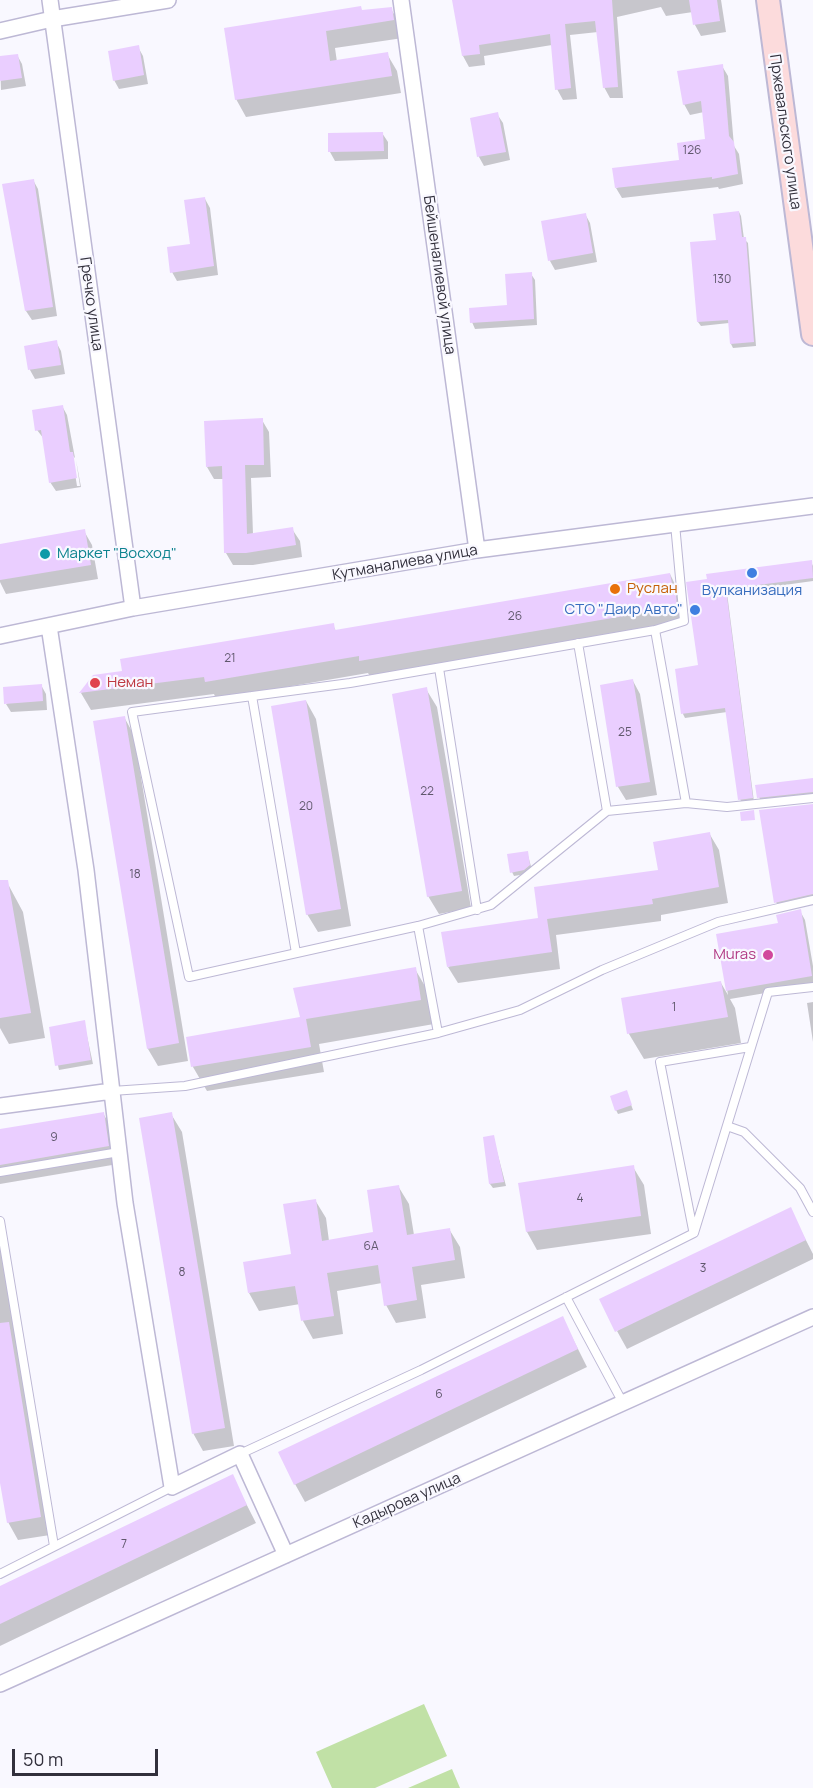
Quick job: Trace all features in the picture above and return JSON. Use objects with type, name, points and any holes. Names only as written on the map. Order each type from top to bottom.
[{"type":"main road","name":"Пржевальского улица","points":[[768,0],[813,334]]},
{"type":"street","name":"Гречко улица","points":[[50,0],[133,608]]},
{"type":"street","points":[[0,31],[52,19],[168,0]]},
{"type":"street","name":"Бейшеналиевой улица","points":[[401,0],[477,550]]},
{"type":"street","name":"Кутманалиева улица","points":[[0,636],[133,608],[477,550],[813,506]]},
{"type":"street","points":[[49,626],[86,870],[125,1203],[172,1487],[240,1454],[286,1556]]},
{"type":"street","points":[[0,1106],[112,1091]]},
{"type":"street","name":"Кадырова улица","points":[[0,1684],[813,1317]]},
{"type":"lane","points":[[675,524],[684,621],[655,630],[350,683],[132,712],[189,977],[418,927],[491,905],[608,811],[686,803],[727,807],[813,798]]},
{"type":"lane","points":[[655,630],[686,803]]},
{"type":"lane","points":[[578,643],[608,811]]},
{"type":"lane","points":[[439,668],[477,910]]},
{"type":"lane","points":[[252,696],[296,953]]},
{"type":"lane","points":[[112,1091],[185,1086],[438,1033],[520,1010],[602,970],[718,922],[813,900]]},
{"type":"lane","points":[[418,927],[438,1033]]},
{"type":"lane","points":[[240,1454],[421,1370],[694,1233],[768,992],[813,987]]},
{"type":"lane","points":[[694,1233],[660,1062],[750,1047]]},
{"type":"lane","points":[[727,1126],[744,1132],[800,1188],[813,1212]]},
{"type":"lane","points":[[0,1172],[119,1152]]},
{"type":"lane","points":[[0,1221],[54,1546]]},
{"type":"lane","points":[[566,1297],[622,1403]]},
{"type":"lane","points":[[0,1574],[172,1487]]},
{"type":"green space","points":[[424,1704],[447,1756],[375,1788],[332,1788],[316,1752]]},
{"type":"green space","points":[[452,1769],[460,1788],[408,1788]]},
{"type":"building","points":[[452,0],[612,0],[618,87],[603,88],[595,21],[565,24],[571,88],[555,90],[550,34],[479,45],[480,54],[462,56]]},
{"type":"building","points":[[689,0],[717,0],[720,21],[693,25]]},
{"type":"building","points":[[361,6],[362,10],[392,7],[394,20],[326,31],[330,61],[388,52],[392,76],[235,100],[224,28]]},
{"type":"building","points":[[139,45],[144,75],[113,81],[108,51]]},
{"type":"building","points":[[18,54],[22,78],[0,81],[0,56]]},
{"type":"building","points":[[723,64],[729,136],[734,142],[738,174],[712,179],[712,177],[615,188],[612,168],[679,160],[677,143],[705,139],[701,101],[683,105],[677,71]]},
{"type":"building","points":[[498,112],[506,152],[477,157],[470,118]]},
{"type":"building","points":[[383,132],[384,151],[328,152],[328,133]]},
{"type":"building","points":[[34,179],[53,307],[25,311],[2,184]]},
{"type":"building","points":[[205,197],[214,266],[170,273],[167,247],[190,244],[184,200]]},
{"type":"building","points":[[739,211],[742,237],[746,237],[754,342],[730,344],[728,320],[697,322],[690,242],[716,240],[713,214]]},
{"type":"building","points":[[586,213],[593,253],[548,261],[541,221]]},
{"type":"building","points":[[532,272],[534,319],[470,323],[469,308],[507,305],[505,274]]},
{"type":"building","points":[[57,340],[61,365],[28,370],[24,346]]},
{"type":"building","points":[[63,405],[70,452],[73,452],[77,478],[49,483],[41,430],[35,431],[32,410]]},
{"type":"building","points":[[263,418],[264,465],[245,465],[247,534],[293,527],[296,545],[246,553],[224,553],[222,466],[206,467],[204,421]]},
{"type":"building","name":"Маркет \"Восход\"","points":[[85,529],[91,565],[0,580],[0,544]]},
{"type":"building","points":[[812,560],[813,578],[726,589],[753,798],[738,800],[725,708],[681,714],[675,669],[698,665],[686,582],[707,579],[706,574]]},
{"type":"building","points":[[670,573],[672,584],[675,584],[677,607],[359,661],[359,656],[205,682],[204,677],[79,693],[93,675],[122,671],[120,659],[334,623],[335,630]]},
{"type":"building","points":[[633,679],[650,782],[616,787],[600,685]]},
{"type":"building","points":[[42,684],[43,701],[4,704],[3,687]]},
{"type":"building","points":[[427,687],[462,891],[427,897],[392,694]]},
{"type":"building","points":[[306,700],[341,909],[306,915],[271,706]]},
{"type":"building","points":[[125,716],[179,1043],[147,1049],[93,721]]},
{"type":"building","points":[[813,778],[813,792],[757,798],[755,785]]},
{"type":"building","points":[[813,804],[813,894],[774,903],[759,810]]},
{"type":"building","points":[[754,810],[755,820],[741,821],[740,812]]},
{"type":"building","points":[[710,832],[719,887],[652,899],[653,904],[547,919],[552,952],[447,967],[441,932],[538,918],[534,887],[658,870],[653,842]]},
{"type":"building","points":[[528,851],[530,865],[524,870],[510,873],[507,854]]},
{"type":"building","points":[[0,880],[8,880],[31,1013],[0,1018]]},
{"type":"building","points":[[801,909],[812,976],[726,991],[716,934],[778,923],[776,915]]},
{"type":"building","points":[[416,967],[421,1000],[306,1019],[311,1047],[191,1067],[186,1037],[300,1017],[293,988]]},
{"type":"building","points":[[721,981],[728,1017],[627,1034],[621,998]]},
{"type":"building","points":[[85,1020],[91,1060],[55,1066],[49,1027]]},
{"type":"building","points":[[627,1090],[632,1105],[615,1111],[610,1096]]},
{"type":"building","points":[[104,1112],[109,1146],[0,1165],[0,1129]]},
{"type":"building","points":[[172,1112],[225,1428],[192,1434],[139,1118]]},
{"type":"building","points":[[494,1135],[504,1182],[489,1184],[483,1137]]},
{"type":"building","points":[[634,1165],[641,1216],[526,1232],[518,1183]]},
{"type":"building","points":[[399,1185],[407,1235],[450,1228],[455,1260],[412,1267],[417,1300],[384,1306],[378,1265],[327,1273],[334,1316],[301,1321],[295,1286],[248,1293],[243,1262],[291,1254],[283,1204],[316,1199],[322,1241],[373,1232],[367,1190]]},
{"type":"building","points":[[791,1207],[806,1240],[615,1332],[599,1299]]},
{"type":"building","points":[[563,1316],[578,1349],[294,1485],[278,1452]]},
{"type":"building","points":[[9,1322],[41,1517],[7,1523],[0,1483],[0,1323]]},
{"type":"building","points":[[233,1474],[247,1505],[0,1624],[0,1586]]},
{"type":"place","name":"Маркет \"Восход\"","points":[[45,554]]},
{"type":"place","name":"Вулканизация","points":[[752,573]]},
{"type":"place","name":"Руслан","points":[[615,589]]},
{"type":"place","name":"СТО \"Даир Авто\"","points":[[695,610]]},
{"type":"place","name":"Неман","points":[[95,683]]},
{"type":"place","name":"Muras","points":[[768,955]]}]
